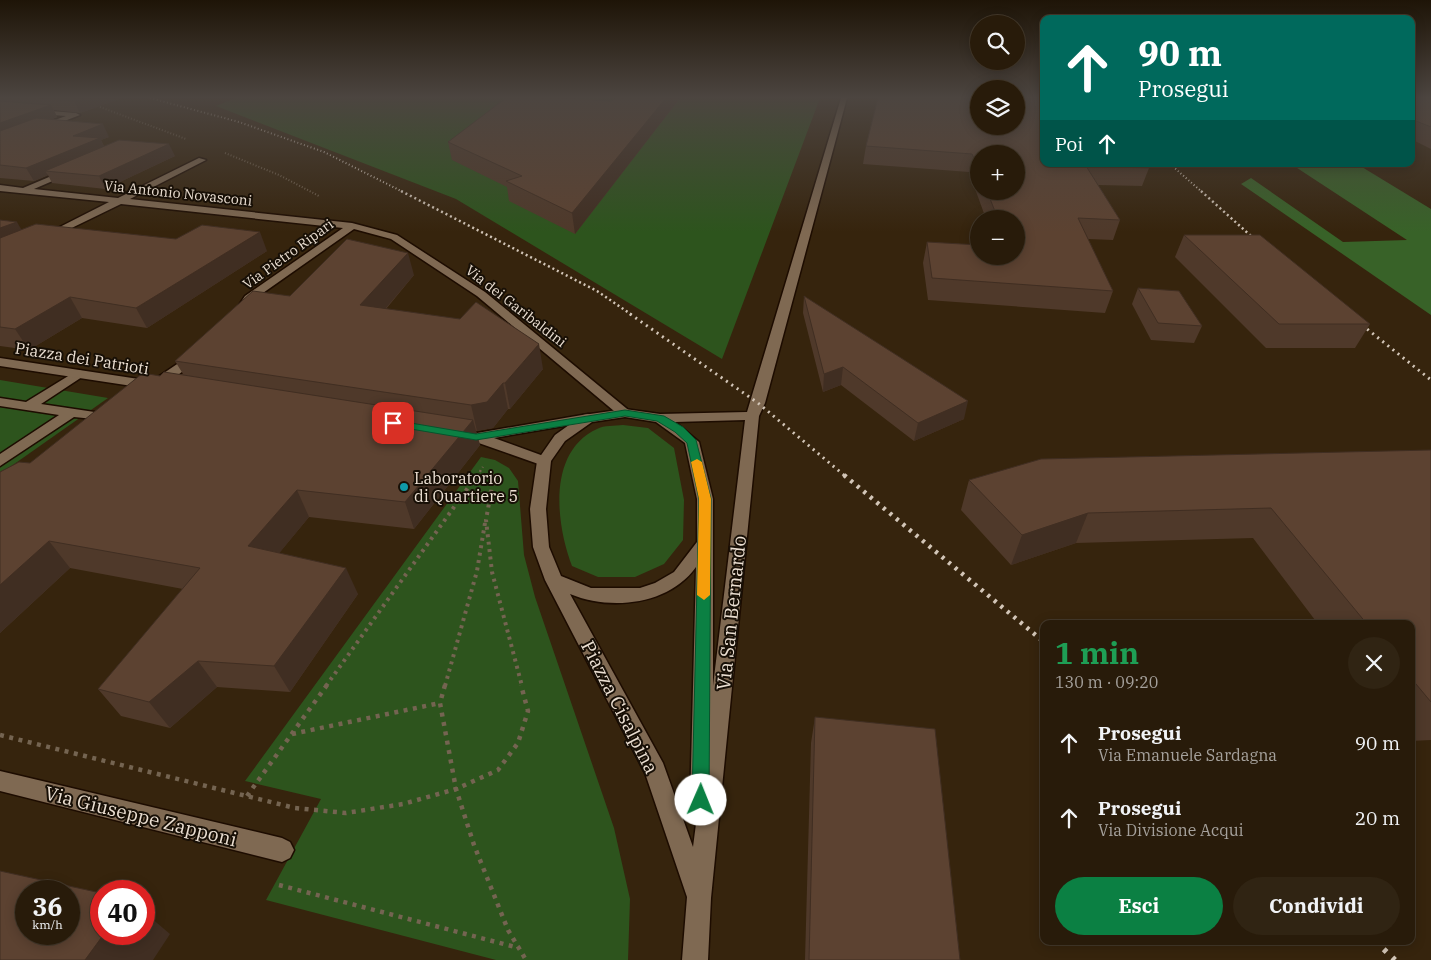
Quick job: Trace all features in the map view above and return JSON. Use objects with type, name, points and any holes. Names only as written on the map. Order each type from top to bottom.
[{"type":"street","name":"Via San Bernardo","points":[[695,960],[699,898],[752,416],[758,404],[831,143]]},
{"type":"street","points":[[42,240],[202,160]]},
{"type":"street","points":[[23,191],[77,167]]},
{"type":"street","name":"Via Antonio Novasconi","points":[[0,188],[352,226]]},
{"type":"street","name":"Via Pietro Ripari","points":[[239,315],[249,298],[352,226]]},
{"type":"street","name":"Via dei Garibaldini","points":[[352,226],[394,237],[481,294],[625,413]]},
{"type":"street","points":[[154,386],[207,347]]},
{"type":"street","name":"Piazza dei Patrioti","points":[[0,362],[154,386]]},
{"type":"street","points":[[27,407],[78,374]]},
{"type":"street","points":[[154,386],[173,389]]},
{"type":"street","name":"Piazza dei Patrioti","points":[[139,396],[154,386]]},
{"type":"street","points":[[0,402],[69,414],[113,415],[95,429]]},
{"type":"street","name":"Piazza Cisalpina","points":[[625,413],[660,418],[679,430],[692,442],[705,499],[699,898],[655,770],[554,580],[541,547],[538,509],[544,461],[560,438],[588,418],[625,413]]},
{"type":"street","points":[[0,461],[69,414]]},
{"type":"street","points":[[660,418],[752,416]]},
{"type":"street","points":[[476,437],[588,418]]},
{"type":"street","points":[[449,432],[476,437],[544,461]]},
{"type":"street","points":[[554,580],[590,595],[640,595],[661,588],[680,576],[705,543]]},
{"type":"street","name":"Via Giuseppe Zapponi","points":[[0,781],[282,850]]},
{"type":"path","points":[[504,447],[493,474],[477,571],[440,703],[456,789],[474,845],[508,930],[526,960]]},
{"type":"path","points":[[247,796],[488,459],[504,447]]},
{"type":"path","points":[[0,734],[295,808],[346,813],[403,804],[456,789],[498,770],[518,743],[528,711],[492,572],[486,520]]},
{"type":"path","points":[[291,735],[440,703]]},
{"type":"path","points":[[282,850],[262,880],[519,948]]},
{"type":"green space","points":[[311,143],[803,143],[722,359],[456,199]]},
{"type":"green space","points":[[1296,167],[1362,167],[1431,209],[1431,315],[1241,184],[1251,178],[1343,242],[1407,240]]},
{"type":"green space","points":[[0,380],[108,398],[0,474]]},
{"type":"green space","points":[[623,425],[648,428],[674,448],[684,500],[683,540],[664,564],[635,577],[598,577],[572,566],[566,549],[560,510],[560,490],[563,471],[570,454],[581,440],[597,429],[606,426]]},
{"type":"green space","points":[[481,457],[495,460],[509,468],[518,481],[524,555],[535,597],[614,828],[630,899],[628,960],[496,960],[266,900],[321,799],[245,781]]},
{"type":"building","points":[[0,143],[88,143],[26,168],[0,165]]},
{"type":"building","points":[[112,143],[169,144],[99,176],[45,171]]},
{"type":"building","points":[[450,143],[629,143],[572,213],[506,181],[522,176]]},
{"type":"building","points":[[867,143],[1040,143],[1040,167],[1087,167],[1120,220],[1078,218],[1113,291],[932,278],[927,242],[970,244],[970,265],[1025,265],[1025,210],[994,210],[991,200],[1025,200],[1025,145],[970,145],[970,154],[866,146]]},
{"type":"building","points":[[0,220],[17,222],[0,228]]},
{"type":"building","points":[[36,224],[176,239],[202,225],[260,232],[136,308],[70,297],[15,329],[0,327],[0,238]]},
{"type":"building","points":[[1184,235],[1260,235],[1370,324],[1279,324]]},
{"type":"building","points":[[347,239],[408,253],[360,305],[460,319],[476,302],[539,344],[487,402],[471,405],[175,361],[253,291],[290,296]]},
{"type":"building","points":[[1138,288],[1179,291],[1202,326],[1158,323]]},
{"type":"building","points":[[804,296],[968,401],[918,423],[843,367],[824,374]]},
{"type":"building","points":[[164,372],[473,420],[405,502],[297,490],[248,546],[346,568],[274,666],[198,661],[149,702],[98,689],[200,568],[49,541],[0,585],[0,472],[19,462],[30,463],[143,373],[160,376]]},
{"type":"building","points":[[1431,450],[1431,702],[1415,683],[1415,620],[1364,620],[1271,508],[1088,513],[1022,535],[969,480],[1041,459]]},
{"type":"building","points":[[815,717],[935,729],[960,960],[809,960]]},
{"type":"building","points":[[0,871],[41,880],[15,880],[15,945],[80,945],[80,888],[90,891],[90,945],[96,945],[85,960],[0,960]]},
{"type":"railway","points":[[298,143],[324,152],[403,192]]},
{"type":"railway","points":[[1173,167],[1202,192]]},
{"type":"railway","points":[[401,191],[597,291],[632,315]]},
{"type":"railway","points":[[1201,191],[1261,245]]},
{"type":"railway","points":[[630,314],[758,403],[845,476]]},
{"type":"railway","points":[[1357,321],[1431,380]]},
{"type":"railway","points":[[844,475],[1040,639]]},
{"type":"railway","points":[[1379,945],[1395,960]]},
{"type":"slow traffic","points":[[697,462],[705,499],[704,595]]},
{"type":"place","name":"Laboratorio di Quartiere 5","points":[[404,487]]},
{"type":"route","points":[[393,423],[476,437],[625,413],[660,418],[679,430],[692,442],[705,499],[701,800]]}]
